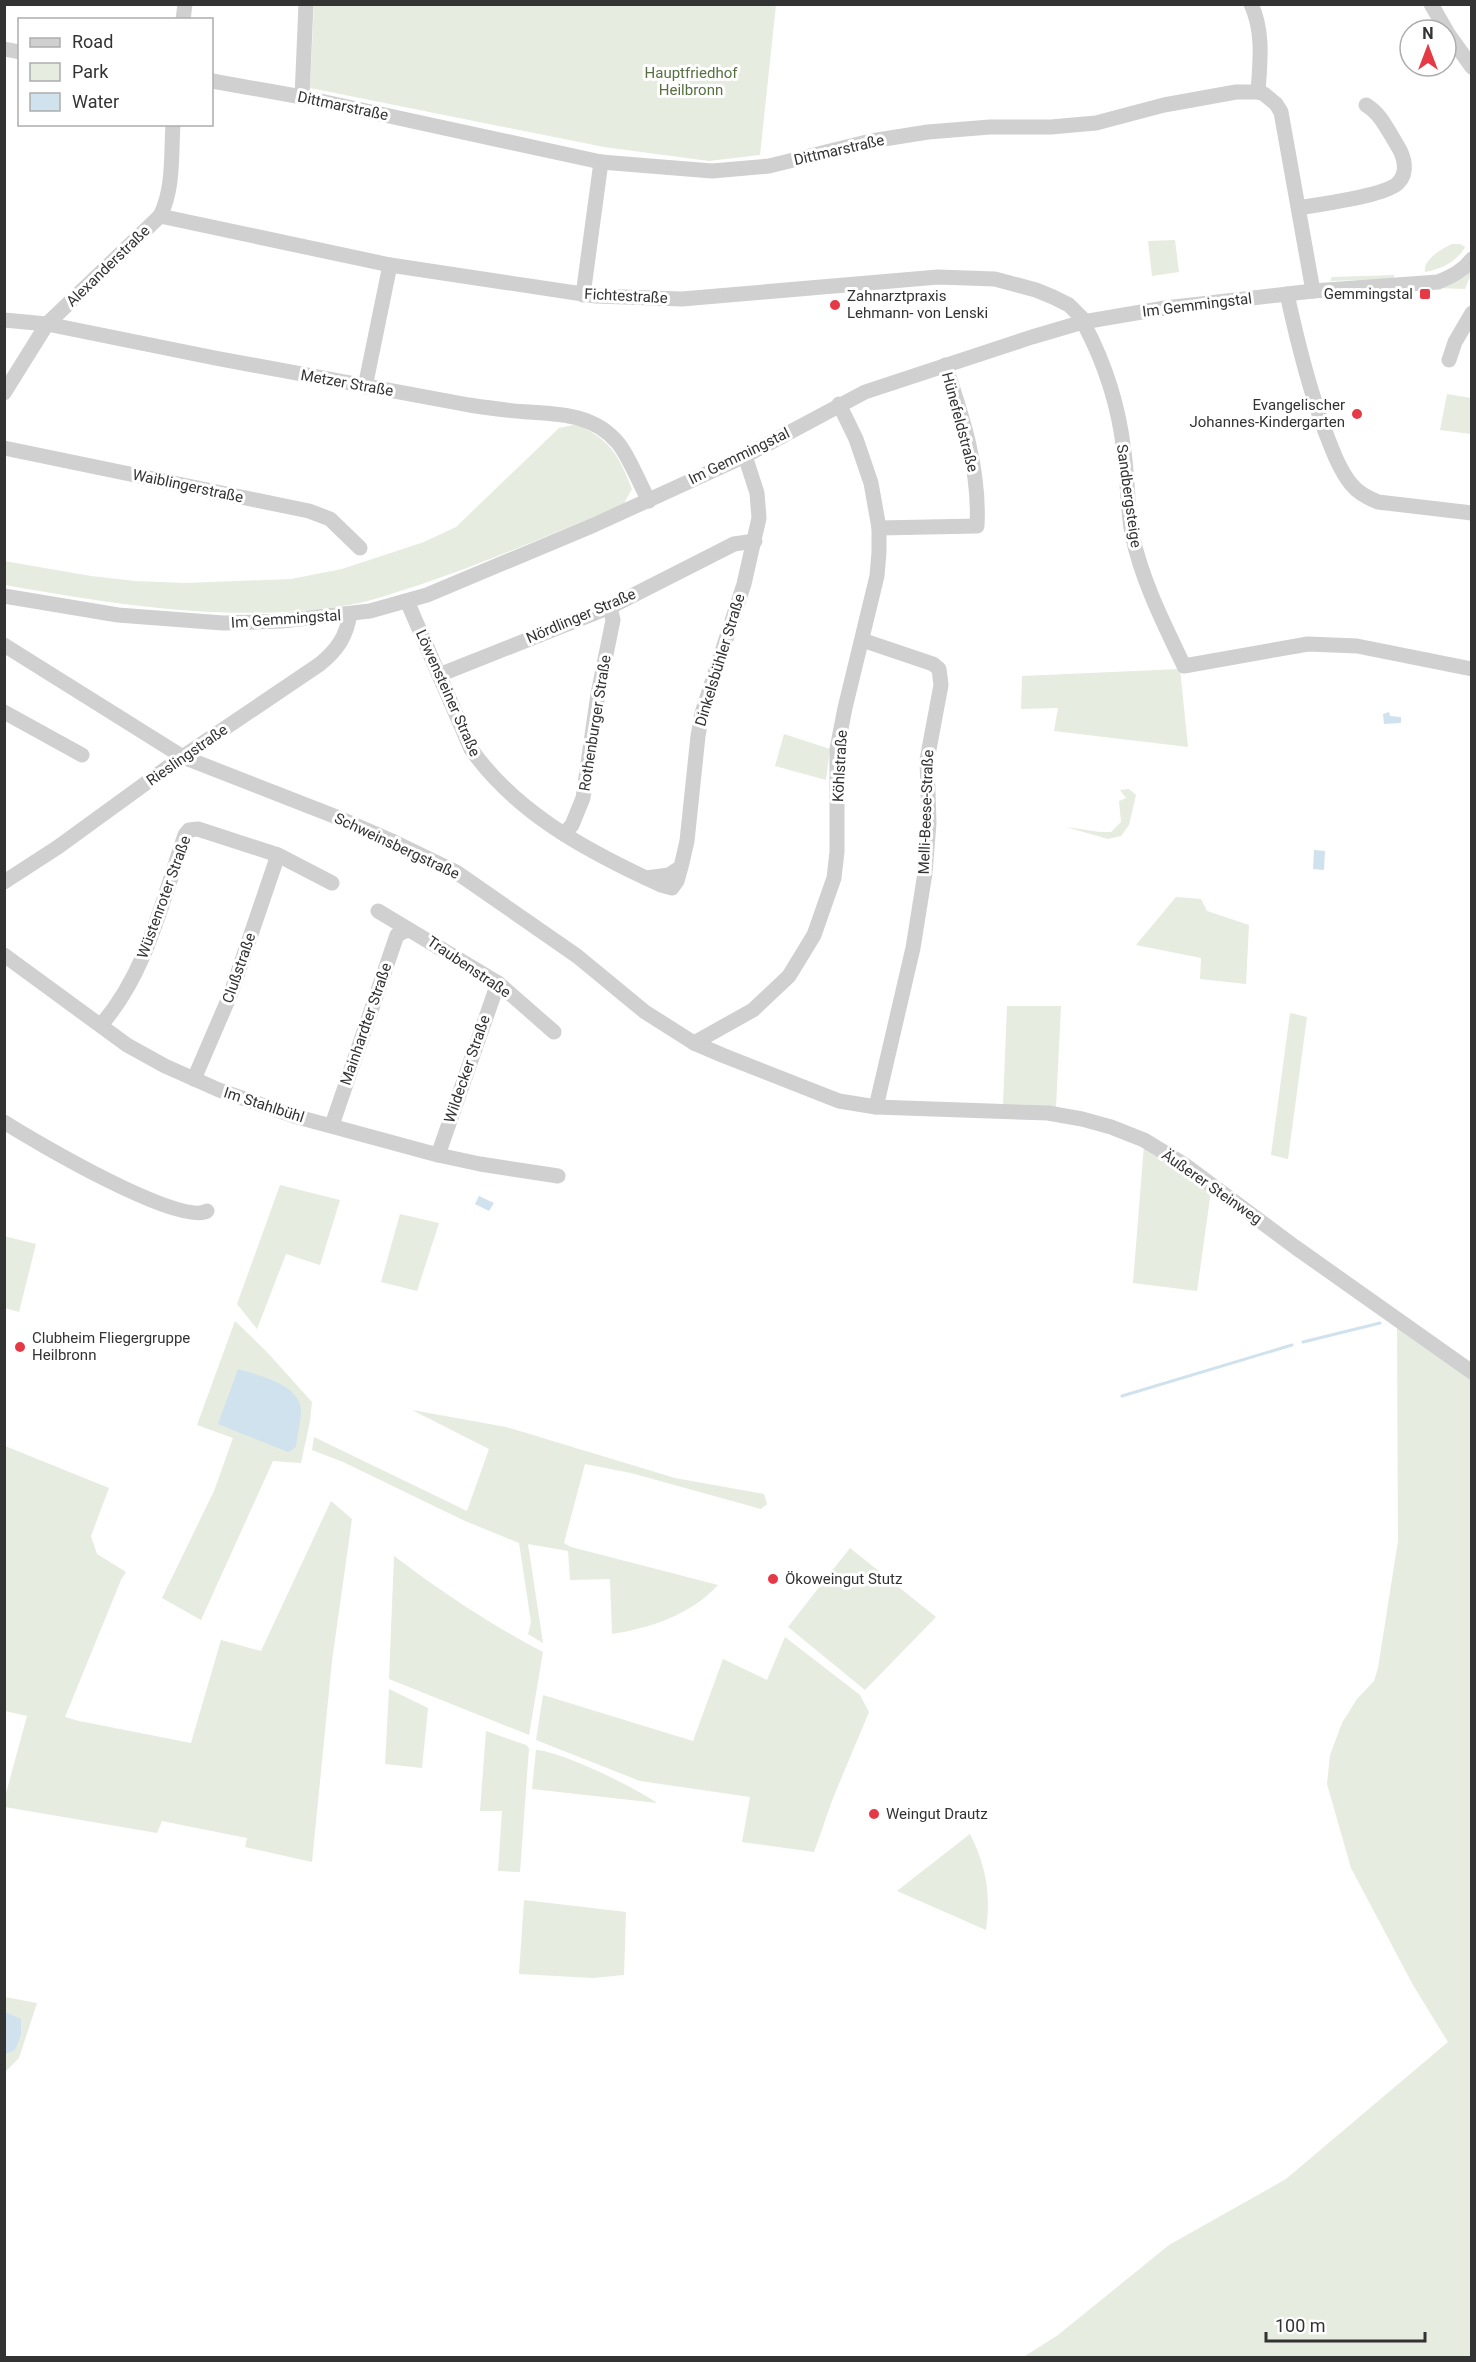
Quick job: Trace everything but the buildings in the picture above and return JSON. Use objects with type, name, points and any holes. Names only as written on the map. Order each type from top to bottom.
[{"type":"street","points":[[302,97],[306,4]]},
{"type":"street","points":[[1251,4],[1258,18],[1261,56],[1258,92],[1276,104],[1281,112],[1313,291]]},
{"type":"street","points":[[1431,4],[1439,18]]},
{"type":"street","points":[[1458,48],[1472,68]]},
{"type":"street","name":"Dittmarstraße","points":[[213,81],[302,97],[601,162],[712,171],[769,166],[871,141],[928,132],[1096,123],[1209,96],[1258,92]]},
{"type":"street","points":[[1299,208],[1368,195],[1393,187],[1400,181],[1405,166],[1400,150],[1377,112],[1366,105]]},
{"type":"street","name":"Alexanderstraße","points":[[4,393],[47,324],[160,216],[166,205],[173,126]]},
{"type":"street","points":[[583,295],[601,162]]},
{"type":"street","name":"Fichtestraße","points":[[160,216],[390,265],[583,295],[682,299],[779,289],[966,276],[995,279],[1036,290],[1069,305],[1085,322]]},
{"type":"street","name":"Im Gemmingstal","points":[[4,596],[118,615],[253,623],[350,614],[407,601],[438,591],[649,501],[745,456],[838,404],[887,383],[1085,322],[1155,310],[1313,291],[1438,282],[1453,276],[1466,267],[1472,259]]},
{"type":"street","points":[[365,387],[390,265]]},
{"type":"street","points":[[1287,294],[1301,359],[1313,400],[1335,457],[1352,484],[1365,496],[1378,502],[1472,513]]},
{"type":"street","points":[[1449,360],[1455,342],[1472,313]]},
{"type":"street","name":"Metzer Straße","points":[[4,321],[47,324],[365,387],[500,409],[559,413],[596,423],[619,443],[649,501]]},
{"type":"street","name":"Sandbergsteige","points":[[1085,322],[1115,401],[1124,450],[1132,532],[1138,557],[1146,583],[1185,666],[1308,644],[1357,646],[1472,669]]},
{"type":"street","name":"Hünefeldstraße","points":[[879,528],[977,526],[978,493],[970,446],[945,365]]},
{"type":"street","name":"Köhlstraße","points":[[694,1043],[753,1010],[789,976],[814,935],[834,878],[837,843],[837,749],[844,708],[877,576],[879,528],[876,504],[865,461],[838,404]]},
{"type":"street","name":"Waiblingerstraße","points":[[4,448],[309,511],[330,519],[360,548]]},
{"type":"street","name":"Dinkelsbühler Straße","points":[[646,878],[672,888],[677,881],[681,867],[687,841],[702,713],[744,584],[759,518],[757,493],[745,456]]},
{"type":"street","name":"Nördlinger Straße","points":[[439,675],[610,607],[734,544],[754,541]]},
{"type":"street","name":"Löwensteiner Straße","points":[[407,601],[471,750],[483,766],[532,813],[610,861],[646,878]]},
{"type":"street","name":"Rothenburger Straße","points":[[564,834],[572,825],[583,798],[598,694],[613,620],[610,607]]},
{"type":"street","name":"Rieslingstraße","points":[[4,882],[78,834],[183,757],[332,654],[345,636],[350,614]]},
{"type":"street","name":"Melli-Beese-Straße","points":[[862,640],[933,664],[939,669],[941,685],[927,760],[928,823],[925,873],[913,948],[876,1107]]},
{"type":"street","name":"Schweinsbergstraße","points":[[4,645],[183,757],[334,816],[394,842],[456,873],[577,956],[645,1012],[694,1043],[839,1101],[876,1107]]},
{"type":"street","points":[[4,712],[82,755]]},
{"type":"street","name":"Wüstenroter Straße","points":[[101,1025],[118,1005],[144,955],[185,835],[189,830],[198,829],[278,855]]},
{"type":"street","points":[[278,855],[332,883]]},
{"type":"street","name":"Clußstraße","points":[[194,1079],[231,993],[278,855]]},
{"type":"street","name":"Traubenstraße","points":[[378,911],[498,983],[554,1032]]},
{"type":"street","name":"Mainhardter Straße","points":[[332,1125],[397,935],[407,930]]},
{"type":"street","name":"Im Stahlbühl","points":[[4,955],[144,1056],[219,1090],[438,1155],[558,1176]]},
{"type":"street","name":"Wildecker Straße","points":[[438,1155],[498,983]]},
{"type":"street","name":"Äußerer Steinweg","points":[[876,1107],[1048,1113],[1092,1122],[1144,1140],[1185,1165],[1295,1247],[1472,1372]]},
{"type":"street","points":[[4,1122],[79,1167],[120,1186],[186,1213],[203,1214],[207,1211]]},
{"type":"green space","name":"Hauptfriedhof Heilbronn","points":[[314,5],[776,5],[760,155],[709,161],[604,147],[310,88]]},
{"type":"green space","points":[[1175,240],[1179,272],[1152,276],[1148,241]]},
{"type":"green space","points":[[1452,244],[1465,247],[1458,257],[1437,269],[1425,272],[1430,259]]},
{"type":"green space","points":[[1471,269],[1465,289],[1438,288]]},
{"type":"green space","points":[[1394,275],[1394,278],[1389,279],[1330,281],[1332,277]]},
{"type":"green space","points":[[1447,394],[1471,398],[1471,434],[1440,430]]},
{"type":"green space","points":[[577,424],[606,443],[618,458],[632,489],[623,505],[470,567],[376,599],[306,610],[263,613],[220,612],[133,605],[5,585],[4,561],[91,576],[185,583],[291,579],[342,569],[424,542],[456,527],[559,428]]},
{"type":"green space","points":[[1180,669],[1188,747],[1054,731],[1058,708],[1021,709],[1022,676]]},
{"type":"green space","points":[[784,734],[830,749],[826,780],[775,766]]},
{"type":"green space","points":[[1129,789],[1136,795],[1129,825],[1121,836],[1108,839],[1066,827],[1111,832],[1121,822],[1119,801],[1126,798],[1120,790]]},
{"type":"green space","points":[[1176,897],[1201,899],[1207,911],[1249,925],[1246,984],[1200,979],[1201,958],[1136,945]]},
{"type":"green space","points":[[1007,1006],[1061,1006],[1056,1107],[1003,1105]]},
{"type":"green space","points":[[1290,1013],[1307,1017],[1288,1159],[1271,1155]]},
{"type":"green space","points":[[1144,1145],[1211,1191],[1197,1291],[1133,1283]]},
{"type":"green space","points":[[280,1185],[340,1200],[320,1265],[286,1254],[257,1329],[237,1304]]},
{"type":"green space","points":[[400,1214],[439,1223],[417,1291],[381,1282]]},
{"type":"green space","points":[[4,1236],[36,1244],[19,1312],[5,1308]]},
{"type":"green space","points":[[1397,1319],[1471,1375],[1471,2357],[1022,2358],[1058,2335],[1169,2245],[1286,2179],[1448,2042],[1413,1985],[1351,1868],[1327,1784],[1330,1755],[1342,1723],[1357,1699],[1374,1681],[1378,1668],[1398,1541]]},
{"type":"green space","points":[[235,1321],[312,1402],[310,1421],[301,1463],[273,1461],[201,1620],[162,1598],[214,1491],[233,1438],[197,1425]]},
{"type":"green space","points":[[412,1410],[506,1427],[675,1478],[764,1494],[767,1504],[761,1509],[631,1473],[585,1464],[564,1543],[571,1547],[718,1585],[682,1612],[655,1624],[612,1634],[610,1579],[570,1580],[568,1551],[528,1544],[543,1643],[528,1634],[531,1622],[519,1543],[465,1521],[343,1462],[312,1450],[314,1437],[467,1511],[489,1449]]},
{"type":"green space","points":[[5,1446],[109,1488],[91,1536],[97,1554],[126,1572],[65,1717],[79,1721],[191,1743],[221,1640],[261,1651],[331,1501],[352,1519],[332,1661],[312,1862],[245,1847],[247,1838],[162,1821],[157,1833],[5,1807],[5,1797],[27,1716],[5,1711]]},
{"type":"green space","points":[[850,1548],[936,1617],[865,1690],[788,1627]]},
{"type":"green space","points":[[394,1556],[466,1607],[543,1652],[529,1735],[389,1679]]},
{"type":"green space","points":[[785,1637],[860,1695],[869,1712],[833,1798],[814,1852],[742,1842],[750,1797],[640,1781],[536,1740],[543,1695],[693,1741],[723,1659],[767,1680]]},
{"type":"green space","points":[[389,1689],[428,1708],[422,1768],[385,1764]]},
{"type":"green space","points":[[486,1731],[529,1748],[520,1872],[498,1871],[502,1811],[480,1811]]},
{"type":"green space","points":[[536,1750],[548,1752],[598,1771],[657,1803],[532,1789]]},
{"type":"green space","points":[[970,1834],[980,1857],[986,1880],[988,1904],[986,1930],[897,1891]]},
{"type":"green space","points":[[524,1900],[626,1912],[624,1975],[593,1978],[519,1974]]},
{"type":"green space","points":[[5,1997],[37,2003],[19,2058],[5,2072]]},
{"type":"water","points":[[1389,712],[1390,716],[1401,717],[1401,723],[1384,724],[1383,714]]},
{"type":"water","points":[[1314,850],[1325,851],[1324,870],[1313,869]]},
{"type":"water","points":[[479,1196],[494,1203],[489,1211],[475,1204]]},
{"type":"water","points":[[238,1369],[286,1387],[299,1401],[301,1410],[296,1447],[288,1452],[218,1424]]},
{"type":"water","points":[[5,2012],[21,2019],[21,2035],[15,2050],[5,2054]]},
{"type":"waterway","points":[[1303,1342],[1380,1323]]},
{"type":"waterway","points":[[1122,1396],[1292,1345]]},
{"type":"place","name":"Gemmingstal","points":[[1425,294]]},
{"type":"place","name":"Zahnarztpraxis Lehmann- von Lenski","points":[[835,305]]},
{"type":"place","name":"Evangelischer Johannes-Kindergarten","points":[[1357,414]]},
{"type":"place","name":"Clubheim Fliegergruppe Heilbronn","points":[[20,1347]]},
{"type":"place","name":"Ökoweingut Stutz","points":[[773,1579]]},
{"type":"place","name":"Weingut Drautz","points":[[874,1814]]}]
